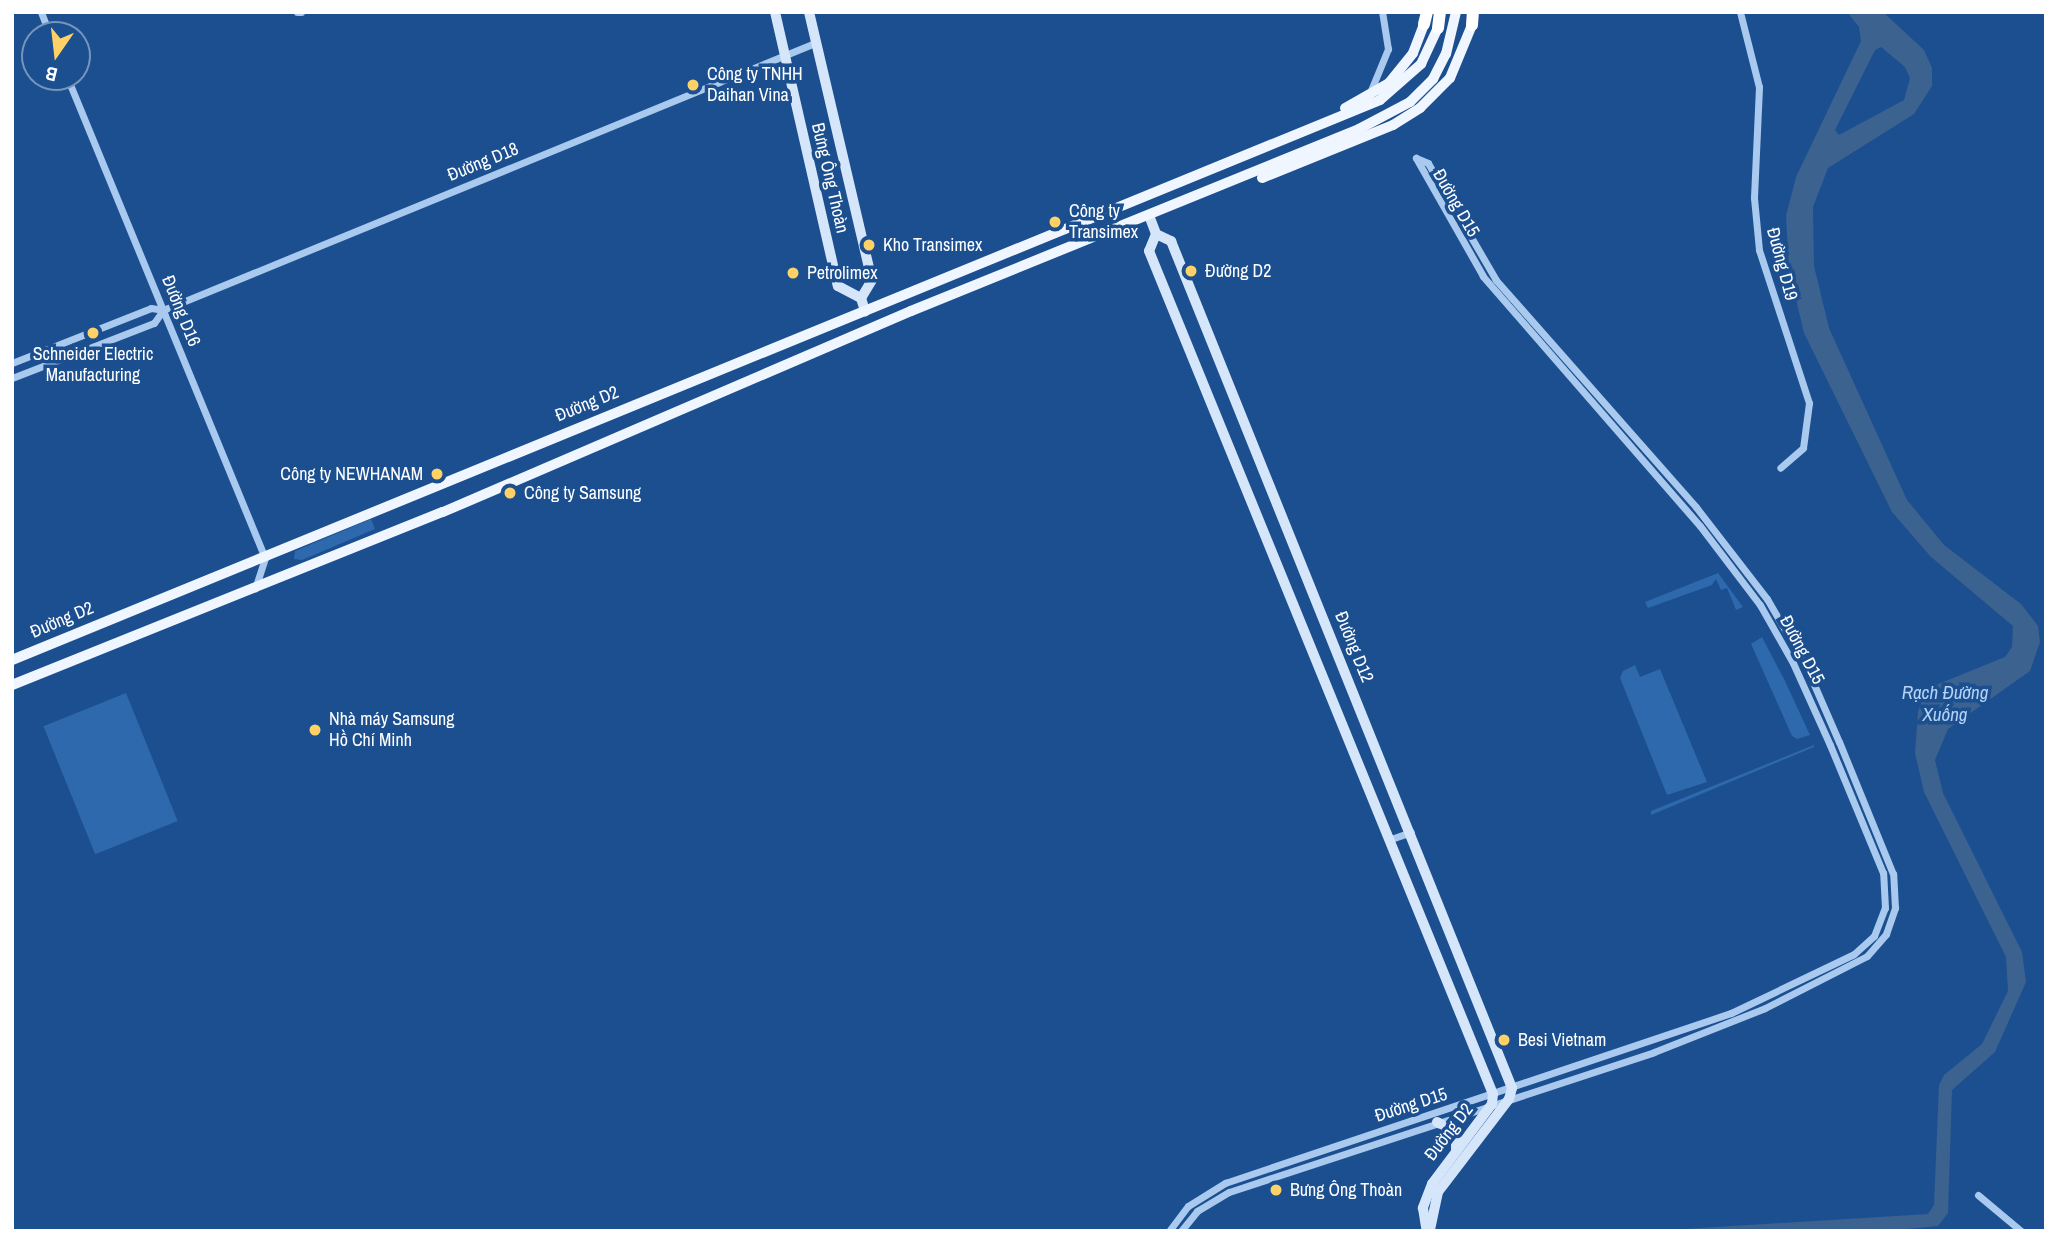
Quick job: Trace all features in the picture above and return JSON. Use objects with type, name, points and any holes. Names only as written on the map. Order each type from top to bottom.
[{"type":"highway","points":[[1438,28],[1440,12]]},
{"type":"main road","points":[[12,688],[771,374],[796,368],[810,362],[814,355],[872,328],[1150,218],[1359,130],[1410,102],[1433,79],[1446,54],[1456,12]]},
{"type":"main road","name":"Đường D2","points":[[1163,190],[1186,174],[1369,95],[1402,69],[1425,18]]},
{"type":"main road","points":[[1171,209],[1192,207],[1394,125],[1434,97],[1450,78],[1473,18]]},
{"type":"main road","name":"Đường D2","points":[[12,660],[1380,100],[1421,64],[1438,28]]},
{"type":"main road","name":"Đường D2","points":[[1186,174],[1199,174]]},
{"type":"main road","points":[[1141,196],[1150,218]]},
{"type":"main road","points":[[865,310],[872,328]]},
{"type":"main road","name":"Đường D2","points":[[12,654],[26,654]]},
{"type":"street","name":"Bưng Ông Thoàn","points":[[775,12],[838,286],[861,298],[872,279],[809,12]]},
{"type":"street","points":[[1369,95],[1388,49],[1382,12]]},
{"type":"street","name":"Đường D19","points":[[1740,12],[1759,87],[1754,198],[1759,250],[1809,403],[1803,448],[1780,468]]},
{"type":"street","name":"Đường D18","points":[[12,363],[151,308],[163,310],[815,43]]},
{"type":"street","name":"Đường D16","points":[[73,91],[265,558]]},
{"type":"street","name":"Đường D15","points":[[1169,1231],[1188,1206],[1215,1187],[1493,1099],[1698,1026],[1854,954],[1878,929],[1886,887],[1808,694],[1760,605],[1700,526],[1482,276],[1416,158],[1428,163],[1496,279],[1704,516],[1767,599],[1821,698],[1890,866],[1896,891],[1886,934],[1855,965],[1703,1034],[1510,1093]]},
{"type":"street","name":"Đường D12","points":[[1150,218],[1156,234],[1171,241],[1411,832],[1510,1093]]},
{"type":"street","points":[[1156,234],[1149,251],[1391,839],[1493,1099]]},
{"type":"street","points":[[861,298],[865,310]]},
{"type":"street","name":"Đường D18","points":[[12,378],[154,323],[163,310]]},
{"type":"street","points":[[255,588],[265,558]]},
{"type":"street","points":[[1391,839],[1411,832]]},
{"type":"street","name":"Đường D2","points":[[1428,1231],[1443,1184],[1510,1093]]},
{"type":"street","name":"Đường D15","points":[[1181,1231],[1196,1212],[1229,1192],[1437,1122],[1493,1099]]},
{"type":"street","name":"Đường D2","points":[[1428,1231],[1425,1199],[1493,1099]]},
{"type":"street","points":[[1437,1122],[1457,1135],[1454,1154]]},
{"type":"street","points":[[1978,1195],[2021,1231]]},
{"type":"shaded area","points":[[371,519],[375,529],[302,560],[294,559],[295,551]]},
{"type":"shaded area","points":[[1718,573],[1743,607],[1736,610],[1727,588],[1721,590],[1716,579],[1712,585],[1648,608],[1645,602]]},
{"type":"shaded area","points":[[1762,637],[1810,735],[1797,739],[1792,736],[1751,644]]},
{"type":"shaded area","points":[[1635,665],[1640,677],[1660,669],[1707,782],[1667,795],[1620,678],[1623,671]]},
{"type":"shaded area","points":[[126,693],[178,821],[95,854],[43,726]]},
{"type":"shaded area","points":[[1814,747],[1651,815],[1651,811]]},
{"type":"water","name":"Rạch Đường Xuống","points":[[1847,12],[1883,12],[1924,50],[1932,68],[1932,86],[1914,114],[1828,168],[1813,207],[1814,266],[1829,328],[1907,500],[1944,545],[2021,604],[2038,626],[2040,642],[2030,671],[1948,729],[1935,760],[1943,793],[2022,952],[2026,982],[1995,1052],[1952,1090],[1948,1213],[1938,1226],[1888,1231],[1652,1231],[1928,1214],[1934,1205],[1939,1085],[1944,1075],[1982,1044],[2008,991],[2006,957],[1924,792],[1915,753],[1918,712],[1926,689],[2005,657],[2012,647],[2013,626],[1931,557],[1892,512],[1804,333],[1789,270],[1786,216],[1796,177],[1861,41],[1859,27]],"holes":[[[1881,47],[1905,67],[1910,78],[1904,100],[1839,135],[1835,130],[1875,50]]]},
{"type":"place","name":"Công ty TNHH Daihan Vina","points":[[693,85]]},
{"type":"place","name":"Công ty Transimex","points":[[1055,222]]},
{"type":"place","name":"Kho Transimex","points":[[869,245]]},
{"type":"place","name":"Đường D2","points":[[1191,271]]},
{"type":"place","name":"Petrolimex","points":[[793,273]]},
{"type":"place","name":"Schneider Electric Manufacturing","points":[[93,333]]},
{"type":"place","name":"Công ty NEWHANAM","points":[[437,474]]},
{"type":"place","name":"Công ty Samsung","points":[[510,493]]},
{"type":"place","name":"Nhà máy Samsung Hồ Chí Minh","points":[[315,730]]},
{"type":"place","name":"Besi Vietnam","points":[[1504,1040]]},
{"type":"place","name":"Bưng Ông Thoàn","points":[[1276,1190]]}]
